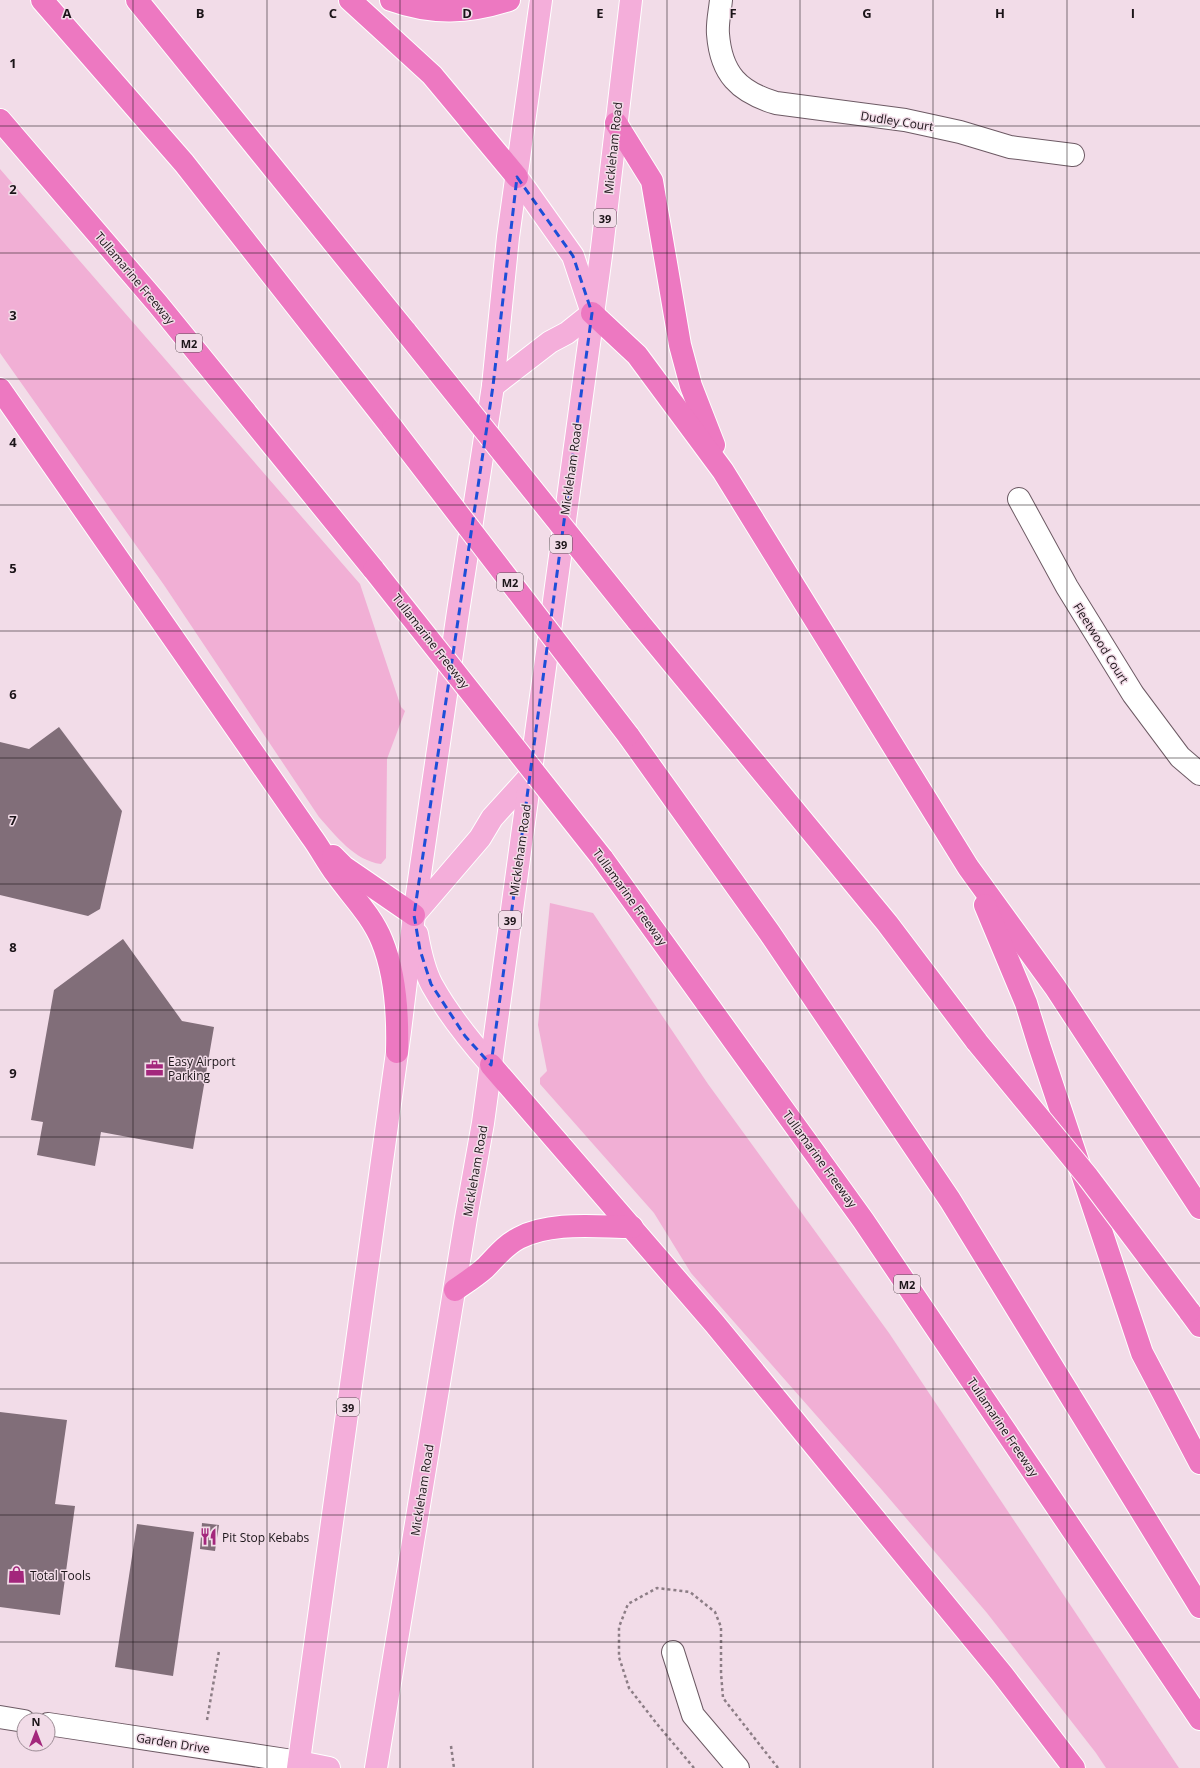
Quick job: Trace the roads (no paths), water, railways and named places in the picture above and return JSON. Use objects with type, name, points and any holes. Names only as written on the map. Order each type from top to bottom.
[{"type":"highway","name":"M2","points":[[42,0],[184,163],[393,429],[628,735],[769,932],[950,1200],[1200,1607]]},
{"type":"highway","points":[[137,0],[637,620],[887,923],[977,1042],[1088,1177],[1195,1318]]},
{"type":"highway","points":[[350,0],[432,74],[517,177]]},
{"type":"highway","points":[[391,0],[418,8],[445,11],[475,9],[509,0]]},
{"type":"highway","name":"Tullamarine Freeway","points":[[0,120],[157,304],[374,570],[602,858],[863,1220],[1200,1719]]},
{"type":"highway","points":[[616,123],[652,181],[680,345],[691,386],[723,471]]},
{"type":"highway","points":[[592,313],[637,355],[723,471],[968,867],[1054,987],[1200,1208]]},
{"type":"highway","points":[[0,389],[336,874],[366,912],[383,942],[395,987],[398,1028],[397,1052]]},
{"type":"highway","points":[[311,836],[344,867],[414,915]]},
{"type":"highway","points":[[968,867],[1026,1003],[1142,1353],[1200,1463]]},
{"type":"highway","points":[[491,1065],[714,1323],[1002,1674],[1074,1768]]},
{"type":"highway","points":[[455,1290],[484,1268],[502,1250],[519,1238],[535,1231],[557,1227],[632,1227]]},
{"type":"main road","name":"39","points":[[298,1765],[397,1052],[414,915],[458,612],[493,386],[508,238],[541,0]]},
{"type":"main road","name":"Mickleham Road","points":[[376,1768],[483,1123],[602,248],[631,0]]},
{"type":"main road","points":[[493,386],[550,342],[567,333],[592,313],[573,256],[517,177]]},
{"type":"main road","points":[[491,1065],[465,1036],[431,984],[420,950],[414,915],[480,838],[492,818],[530,776]]},
{"type":"main road","points":[[298,1765],[329,1768]]},
{"type":"street","name":"Dudley Court","points":[[721,0],[717,33],[728,74],[741,87],[757,98],[776,103],[906,120],[960,132],[1010,147],[1073,155]]},
{"type":"street","name":"Fleetwood Court","points":[[1019,499],[1067,587],[1133,694],[1180,757],[1200,774]]},
{"type":"street","points":[[673,1652],[693,1715],[738,1768]]},
{"type":"street","points":[[0,1717],[16,1720]]},
{"type":"street","name":"Garden Drive","points":[[56,1725],[202,1747],[298,1765]]},
{"type":"place","name":"Easy Airport Parking","points":[[155,1068]]},
{"type":"place","name":"Pit Stop Kebabs","points":[[209,1537]]},
{"type":"place","name":"Total Tools","points":[[17,1575]]}]
